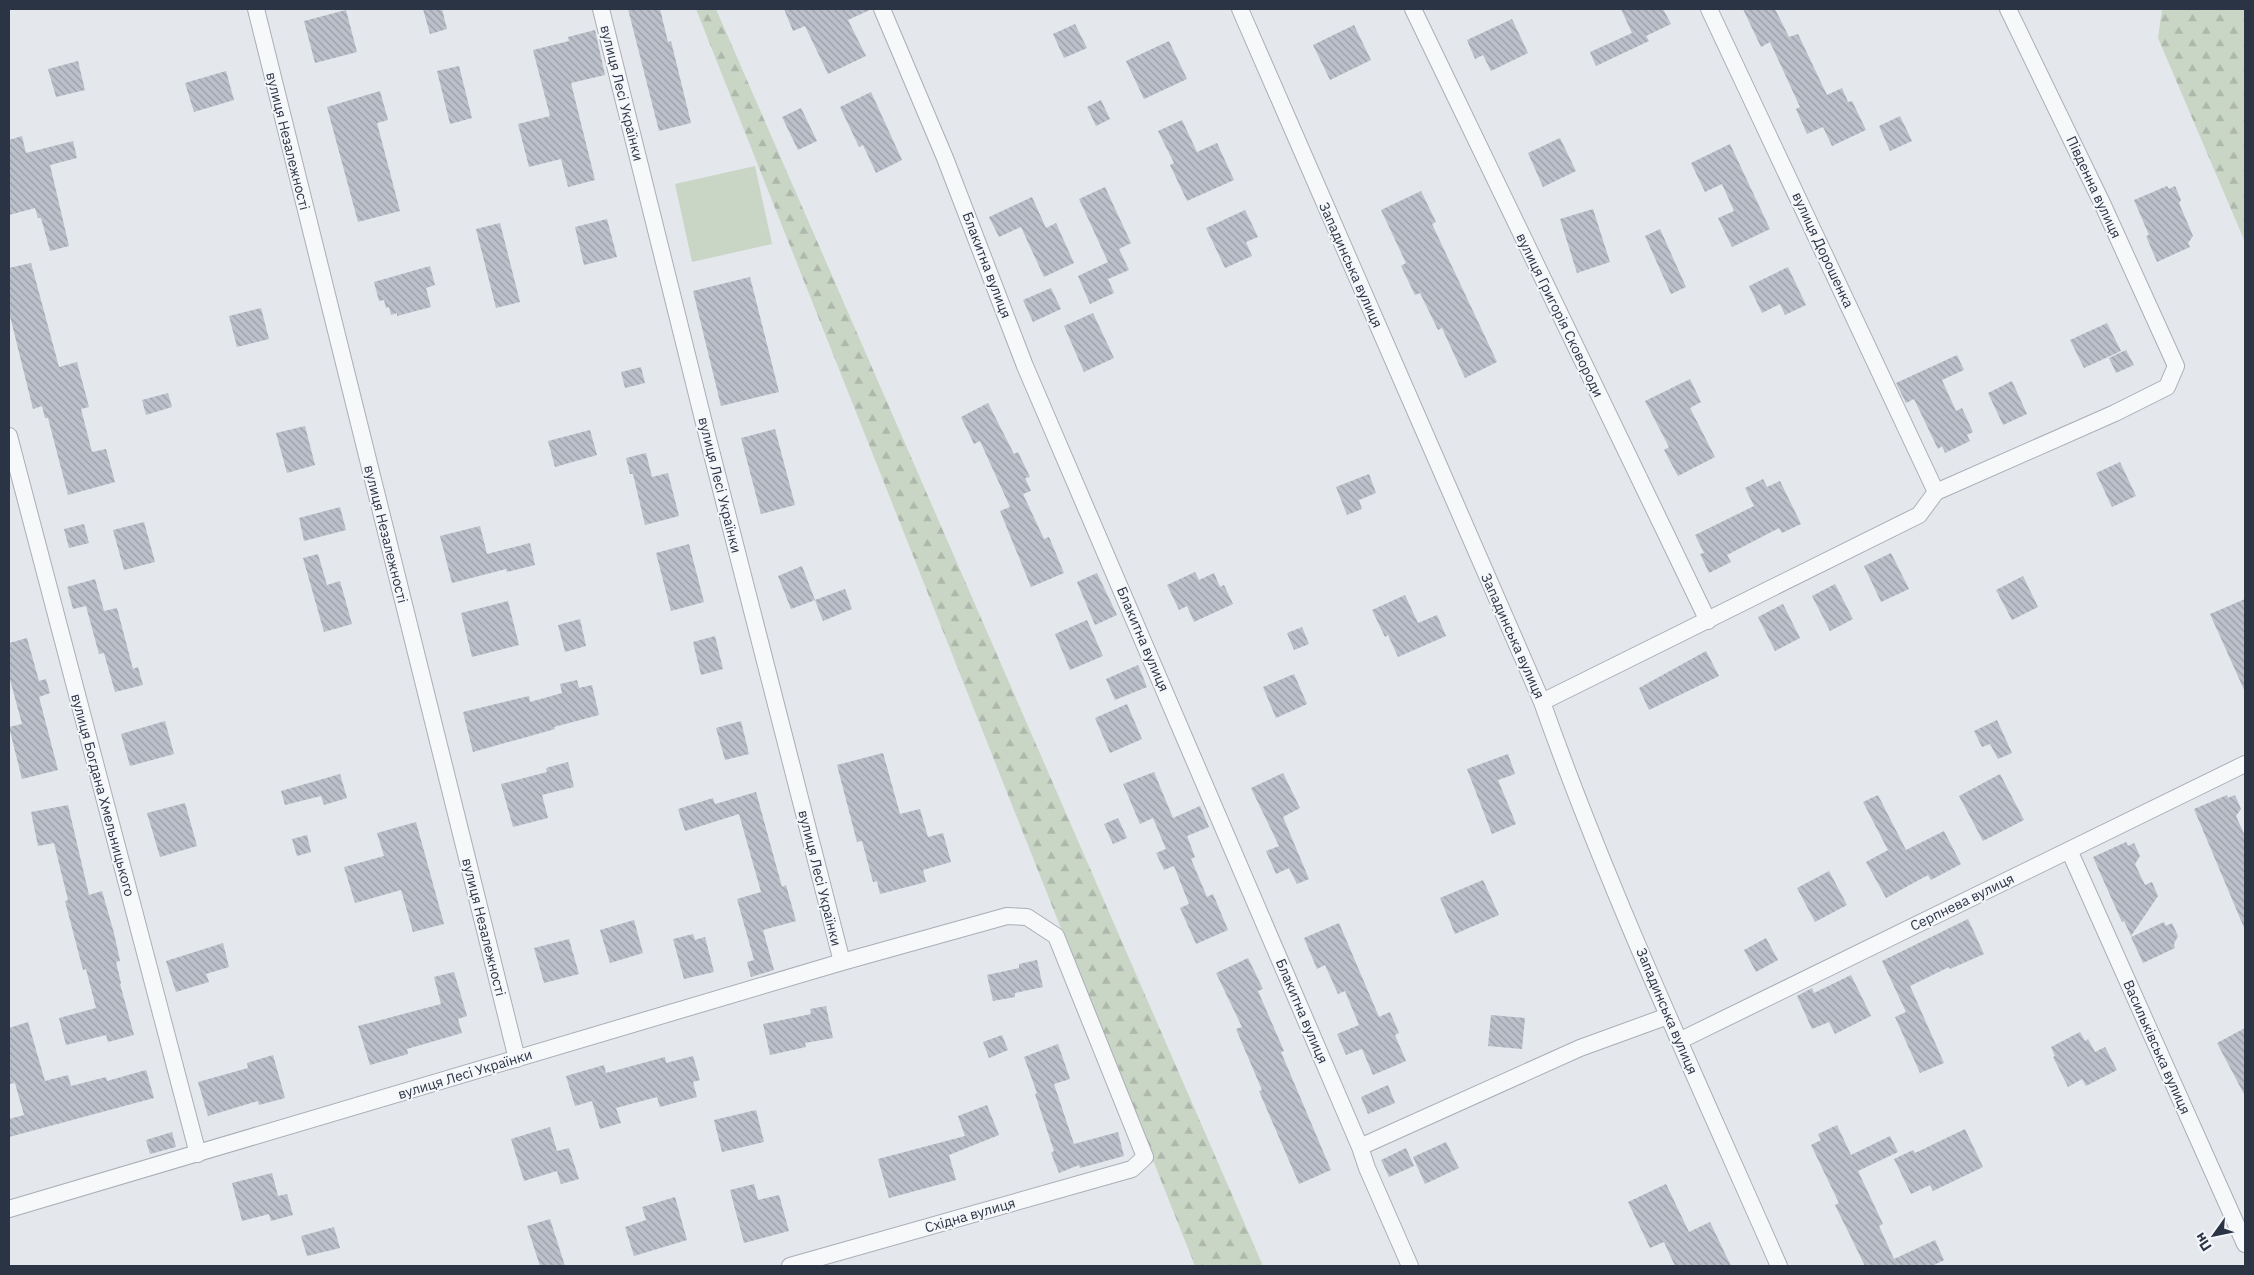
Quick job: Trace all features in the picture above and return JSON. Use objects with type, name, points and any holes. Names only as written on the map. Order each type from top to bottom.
[{"type":"street","name":"вулиця Незалежності","points":[[256,9],[517,1058]]},
{"type":"street","name":"вулиця Лесі Українки","points":[[9,1209],[842,962],[601,9]]},
{"type":"street","name":"Блакитна вулиця","points":[[882,9],[946,158],[1025,366],[1410,1266]]},
{"type":"street","name":"Западинська вулиця","points":[[1240,9],[1542,702],[1571,782],[1668,1016],[1779,1266]]},
{"type":"street","name":"вулиця Григорія Сковороди","points":[[1413,9],[1708,621]]},
{"type":"street","name":"вулиця Дорошенка","points":[[1709,9],[1936,492]]},
{"type":"street","name":"Південна вулиця","points":[[1936,492],[2115,413],[2167,387],[2176,366],[2102,203],[2008,9]]},
{"type":"street","name":"вулиця Богдана Хмельницького","points":[[9,436],[198,1154]]},
{"type":"street","points":[[1542,702],[1708,621],[1919,514],[1936,492]]},
{"type":"street","name":"Серпнева вулиця","points":[[1679,1041],[2245,764]]},
{"type":"street","name":"Васильківська вулиця","points":[[2069,850],[2245,1244]]},
{"type":"street","name":"Східна вулиця","points":[[790,1266],[1132,1169],[1145,1157],[1056,936],[1027,917],[1007,916],[842,962]]},
{"type":"street","points":[[1360,1147],[1580,1048],[1668,1016]]},
{"type":"green space","points":[[696,9],[716,9],[1263,1266],[1195,1266]]},
{"type":"green space","points":[[2162,9],[2245,9],[2245,242],[2158,38]]},
{"type":"green space","points":[[755,166],[772,244],[692,262],[675,184]]},
{"type":"building","points":[[423,9],[442,9],[447,29],[430,34]]},
{"type":"building","points":[[628,9],[660,9],[668,42],[671,41],[691,123],[659,131]]},
{"type":"building","points":[[784,9],[872,9],[848,20],[866,56],[828,74],[805,26],[793,31]]},
{"type":"building","points":[[1621,9],[1663,9],[1671,24],[1646,36],[1649,41],[1596,66],[1590,52],[1632,33]]},
{"type":"building","points":[[1743,9],[1775,9],[1789,37],[1798,34],[1827,95],[1842,88],[1848,102],[1852,101],[1866,130],[1832,146],[1823,127],[1807,134],[1796,109],[1800,107],[1770,42],[1761,47]]},
{"type":"building","points":[[346,10],[357,52],[315,63],[304,21]]},
{"type":"building","points":[[1512,19],[1528,53],[1491,71],[1483,55],[1475,59],[1467,40]]},
{"type":"building","points":[[1075,24],[1087,48],[1064,58],[1053,34]]},
{"type":"building","points":[[1354,25],[1371,60],[1330,80],[1313,45]]},
{"type":"building","points":[[595,30],[605,75],[571,83],[595,180],[568,187],[561,159],[529,167],[518,124],[550,116],[533,50],[569,41],[568,37]]},
{"type":"building","points":[[1169,41],[1187,79],[1144,99],[1126,61]]},
{"type":"building","points":[[78,61],[85,90],[56,97],[48,69]]},
{"type":"building","points":[[459,66],[472,118],[450,124],[437,71]]},
{"type":"building","points":[[226,71],[234,100],[194,112],[185,83]]},
{"type":"building","points":[[380,91],[388,120],[377,123],[400,211],[358,222],[327,107]]},
{"type":"building","points":[[871,92],[902,160],[876,173],[863,145],[859,147],[840,107]]},
{"type":"building","points":[[1101,100],[1110,119],[1096,126],[1087,107]]},
{"type":"building","points":[[801,108],[817,141],[798,150],[782,117]]},
{"type":"building","points":[[1900,116],[1912,141],[1890,151],[1879,126]]},
{"type":"building","points":[[1182,120],[1197,152],[1217,143],[1234,180],[1187,201],[1170,165],[1174,163],[1158,131]]},
{"type":"building","points":[[22,136],[26,153],[73,141],[77,158],[50,165],[69,246],[50,251],[41,218],[38,218],[35,208],[9,215],[9,140]]},
{"type":"building","points":[[1560,138],[1576,171],[1543,187],[1528,153]]},
{"type":"building","points":[[1730,144],[1770,229],[1732,247],[1718,218],[1734,211],[1722,184],[1705,192],[1691,163]]},
{"type":"building","points":[[2167,186],[2169,189],[2175,186],[2181,200],[2179,203],[2193,236],[2188,243],[2190,247],[2157,262],[2146,236],[2149,235],[2134,200]]},
{"type":"building","points":[[1105,187],[1131,243],[1119,249],[1129,270],[1108,279],[1114,293],[1090,304],[1078,276],[1108,262],[1079,199]]},
{"type":"building","points":[[1421,191],[1436,222],[1432,224],[1497,362],[1465,378],[1442,328],[1438,330],[1420,293],[1415,295],[1401,266],[1406,263],[1381,210]]},
{"type":"building","points":[[1032,197],[1046,228],[1056,223],[1074,263],[1044,277],[1021,227],[999,237],[989,217]]},
{"type":"building","points":[[1593,209],[1610,262],[1577,273],[1560,219]]},
{"type":"building","points":[[1245,210],[1258,237],[1246,242],[1252,256],[1225,268],[1206,228]]},
{"type":"building","points":[[607,219],[617,257],[584,265],[575,227]]},
{"type":"building","points":[[500,223],[520,302],[496,308],[476,229]]},
{"type":"building","points":[[1660,229],[1686,287],[1671,294],[1645,236]]},
{"type":"building","points":[[31,263],[59,367],[77,362],[89,407],[81,409],[92,452],[106,449],[115,482],[68,495],[48,418],[45,418],[42,406],[33,409],[9,312],[9,268]]},
{"type":"building","points":[[430,266],[435,285],[426,288],[431,307],[397,316],[397,313],[391,315],[389,307],[386,308],[384,300],[379,301],[374,282]]},
{"type":"building","points":[[1788,267],[1806,305],[1785,315],[1780,304],[1762,313],[1749,286]]},
{"type":"building","points":[[750,277],[779,392],[721,406],[693,291]]},
{"type":"building","points":[[1051,288],[1061,309],[1033,322],[1023,300]]},
{"type":"building","points":[[261,308],[269,339],[237,347],[229,316]]},
{"type":"building","points":[[1093,313],[1114,358],[1084,372],[1064,326]]},
{"type":"building","points":[[2107,323],[2121,351],[2084,368],[2070,340]]},
{"type":"building","points":[[2126,350],[2134,365],[2116,373],[2109,358]]},
{"type":"building","points":[[1957,355],[1964,370],[1942,380],[1956,411],[1962,408],[1973,432],[1967,435],[1970,441],[1945,453],[1942,446],[1938,449],[1914,399],[1906,403],[1896,383]]},
{"type":"building","points":[[641,367],[645,383],[625,388],[621,372]]},
{"type":"building","points":[[1690,379],[1701,402],[1690,408],[1715,457],[1678,476],[1664,450],[1669,447],[1645,401]]},
{"type":"building","points":[[2012,381],[2027,414],[2003,425],[1988,393]]},
{"type":"building","points":[[168,393],[172,407],[146,415],[142,400]]},
{"type":"building","points":[[988,403],[1014,454],[1018,452],[1030,477],[1025,478],[1031,491],[1023,494],[1044,539],[1049,537],[1064,573],[1031,587],[1000,511],[1010,507],[980,441],[974,444],[961,417]]},
{"type":"building","points":[[305,426],[315,465],[287,473],[276,433]]},
{"type":"building","points":[[775,429],[795,505],[761,514],[741,438]]},
{"type":"building","points":[[590,430],[597,455],[555,467],[548,441]]},
{"type":"building","points":[[646,453],[652,477],[668,473],[679,516],[645,525],[633,474],[630,474],[626,458]]},
{"type":"building","points":[[2120,462],[2136,496],[2112,507],[2096,473]]},
{"type":"building","points":[[1369,474],[1376,493],[1359,500],[1362,509],[1347,515],[1336,487]]},
{"type":"building","points":[[1763,479],[1767,487],[1780,481],[1801,524],[1782,533],[1779,528],[1727,555],[1731,562],[1709,573],[1700,554],[1704,553],[1695,535],[1754,506],[1745,488]]},
{"type":"building","points":[[340,507],[346,530],[304,541],[299,518]]},
{"type":"building","points":[[144,522],[155,562],[124,570],[113,530]]},
{"type":"building","points":[[84,524],[89,543],[69,548],[64,529]]},
{"type":"building","points":[[480,526],[487,554],[530,543],[535,565],[507,572],[506,569],[452,583],[440,536]]},
{"type":"building","points":[[689,544],[704,602],[671,611],[656,553]]},
{"type":"building","points":[[1891,553],[1909,589],[1881,602],[1864,566]]},
{"type":"building","points":[[318,554],[327,585],[340,581],[352,624],[324,632],[303,558]]},
{"type":"building","points":[[802,566],[815,600],[791,609],[778,576]]},
{"type":"building","points":[[1195,572],[1199,580],[1214,573],[1220,587],[1224,585],[1233,604],[1194,622],[1187,606],[1179,610],[1167,585]]},
{"type":"building","points":[[1097,573],[1117,615],[1095,625],[1077,582]]},
{"type":"building","points":[[2023,576],[2038,607],[2012,620],[1996,590]]},
{"type":"building","points":[[95,579],[104,611],[117,608],[133,669],[138,667],[143,685],[115,692],[104,653],[99,654],[86,606],[73,609],[67,587]]},
{"type":"building","points":[[1835,584],[1853,619],[1830,631],[1812,596]]},
{"type":"building","points":[[845,589],[852,609],[823,621],[815,600]]},
{"type":"building","points":[[1405,595],[1418,623],[1437,615],[1446,636],[1398,657],[1388,635],[1385,637],[1372,610]]},
{"type":"building","points":[[2245,599],[2245,692],[2210,614]]},
{"type":"building","points":[[508,601],[519,645],[472,657],[461,613]]},
{"type":"building","points":[[1783,604],[1800,638],[1775,651],[1758,617]]},
{"type":"building","points":[[580,619],[586,646],[565,652],[558,625]]},
{"type":"building","points":[[1087,620],[1103,656],[1070,670],[1055,634]]},
{"type":"building","points":[[1302,627],[1309,644],[1294,650],[1287,633]]},
{"type":"building","points":[[715,636],[723,669],[701,675],[693,642]]},
{"type":"building","points":[[27,638],[39,681],[46,679],[50,693],[39,697],[58,770],[22,779],[9,727],[22,724],[9,676],[9,643]]},
{"type":"building","points":[[1706,651],[1719,676],[1649,710],[1639,688]]},
{"type":"building","points":[[1138,665],[1147,687],[1115,700],[1106,679]]},
{"type":"building","points":[[1294,674],[1307,704],[1276,718],[1263,687]]},
{"type":"building","points":[[577,680],[579,688],[592,685],[599,715],[473,752],[463,712],[529,696],[530,702],[562,693],[560,684]]},
{"type":"building","points":[[1127,704],[1142,739],[1110,753],[1095,718]]},
{"type":"building","points":[[1997,720],[2012,753],[1998,759],[1990,744],[1982,747],[1974,731]]},
{"type":"building","points":[[165,721],[174,754],[130,766],[121,734]]},
{"type":"building","points":[[741,721],[749,754],[725,760],[716,728]]},
{"type":"building","points":[[883,753],[900,814],[920,809],[928,837],[943,833],[951,862],[923,870],[926,882],[880,894],[877,881],[873,882],[862,841],[857,842],[837,765]]},
{"type":"building","points":[[1508,754],[1515,774],[1498,780],[1516,824],[1492,834],[1467,769]]},
{"type":"building","points":[[568,762],[574,787],[542,795],[548,818],[513,827],[501,784],[547,772],[546,768]]},
{"type":"building","points":[[1154,772],[1173,818],[1200,806],[1209,827],[1187,836],[1195,857],[1191,859],[1207,897],[1213,894],[1228,930],[1196,944],[1180,908],[1189,904],[1174,866],[1164,870],[1156,853],[1166,849],[1153,818],[1140,824],[1123,784]]},
{"type":"building","points":[[1283,773],[1300,808],[1283,817],[1309,879],[1297,884],[1289,868],[1276,874],[1266,851],[1279,846],[1251,788]]},
{"type":"building","points":[[340,774],[347,798],[324,805],[321,796],[285,805],[281,791]]},
{"type":"building","points":[[2000,774],[2024,820],[1983,841],[1959,796]]},
{"type":"building","points":[[756,792],[782,887],[786,885],[796,921],[763,930],[774,970],[751,977],[747,962],[754,960],[737,899],[761,892],[739,814],[685,831],[678,809],[713,798],[715,804]]},
{"type":"building","points":[[1878,795],[1906,850],[1944,831],[1961,864],[1931,880],[1928,875],[1886,898],[1866,862],[1888,850],[1863,802]]},
{"type":"building","points":[[2227,795],[2228,798],[2235,795],[2241,809],[2236,816],[2245,836],[2245,930],[2194,809]]},
{"type":"building","points":[[185,803],[197,846],[160,857],[147,813]]},
{"type":"building","points":[[68,805],[89,895],[102,891],[120,961],[116,962],[120,984],[134,1035],[108,1042],[106,1035],[66,1045],[59,1018],[96,1008],[86,969],[83,970],[65,901],[68,900],[54,843],[38,846],[31,812]]},
{"type":"building","points":[[1118,818],[1127,838],[1113,844],[1104,824]]},
{"type":"building","points":[[416,822],[444,924],[413,932],[401,890],[355,903],[344,867],[384,856],[377,833]]},
{"type":"building","points":[[307,835],[311,852],[297,856],[292,839]]},
{"type":"building","points":[[2126,842],[2128,846],[2134,843],[2140,856],[2135,864],[2145,885],[2152,882],[2158,896],[2131,936],[2124,921],[2122,922],[2093,857]]},
{"type":"building","points":[[1829,871],[1847,905],[1815,922],[1797,888]]},
{"type":"building","points":[[1483,880],[1499,915],[1455,934],[1440,898]]},
{"type":"building","points":[[1968,919],[1984,954],[1950,969],[1949,967],[1910,986],[1944,1063],[1920,1073],[1895,1017],[1906,1012],[1882,961]]},
{"type":"building","points":[[634,920],[643,953],[610,963],[600,930]]},
{"type":"building","points":[[2164,922],[2166,926],[2172,923],[2178,936],[2174,944],[2175,948],[2143,963],[2131,937]]},
{"type":"building","points":[[1339,923],[1379,1017],[1390,1012],[1399,1033],[1395,1035],[1406,1061],[1373,1075],[1362,1049],[1346,1055],[1337,1034],[1359,1025],[1345,991],[1338,994],[1325,965],[1317,969],[1304,938]]},
{"type":"building","points":[[693,934],[695,940],[705,937],[714,972],[684,979],[673,939]]},
{"type":"building","points":[[1766,938],[1778,960],[1756,972],[1744,950]]},
{"type":"building","points":[[569,939],[579,974],[544,983],[534,948]]},
{"type":"building","points":[[223,943],[229,967],[206,974],[209,982],[176,992],[166,961]]},
{"type":"building","points":[[1248,958],[1263,989],[1258,991],[1284,1051],[1281,1052],[1331,1170],[1299,1184],[1259,1091],[1262,1090],[1236,1029],[1242,1027],[1216,973]]},
{"type":"building","points":[[1037,960],[1043,987],[1015,993],[1015,997],[993,1001],[987,975],[1019,968],[1019,964]]},
{"type":"building","points":[[454,972],[467,1016],[458,1019],[462,1033],[407,1049],[408,1054],[370,1065],[358,1026],[441,1004],[434,977]]},
{"type":"building","points":[[1851,975],[1871,1016],[1835,1034],[1829,1022],[1812,1029],[1797,996],[1812,988],[1814,993]]},
{"type":"building","points":[[826,1006],[833,1038],[805,1043],[806,1047],[770,1055],[763,1024],[811,1014],[810,1009]]},
{"type":"building","points":[[1491,1015],[1525,1018],[1522,1049],[1488,1046]]},
{"type":"building","points":[[28,1022],[45,1081],[68,1075],[71,1086],[106,1077],[107,1081],[146,1070],[154,1098],[9,1137],[9,1119],[24,1115],[15,1083],[9,1084],[9,1028]]},
{"type":"building","points":[[2245,1028],[2245,1096],[2217,1043]]},
{"type":"building","points":[[2080,1032],[2085,1041],[2088,1039],[2095,1052],[2105,1047],[2117,1070],[2086,1086],[2082,1079],[2068,1087],[2053,1057],[2055,1056],[2051,1047]]},
{"type":"building","points":[[1002,1035],[1008,1050],[989,1058],[983,1042]]},
{"type":"building","points":[[1058,1044],[1070,1079],[1054,1084],[1074,1144],[1118,1132],[1124,1156],[1080,1168],[1079,1165],[1059,1173],[1051,1153],[1054,1151],[1035,1094],[1037,1093],[1024,1057]]},
{"type":"building","points":[[273,1055],[285,1098],[259,1105],[258,1101],[208,1116],[198,1082],[248,1068],[247,1063]]},
{"type":"building","points":[[693,1056],[700,1080],[693,1082],[697,1097],[660,1107],[657,1097],[616,1108],[621,1123],[600,1129],[592,1101],[575,1106],[566,1076],[604,1065],[606,1073],[665,1057],[666,1063]]},
{"type":"building","points":[[1388,1085],[1395,1103],[1368,1114],[1361,1097]]},
{"type":"building","points":[[987,1105],[999,1135],[949,1155],[956,1180],[889,1198],[878,1159],[965,1136],[958,1116]]},
{"type":"building","points":[[756,1110],[764,1142],[722,1152],[714,1120]]},
{"type":"building","points":[[1837,1125],[1851,1155],[1890,1136],[1898,1152],[1858,1171],[1883,1224],[1879,1226],[1894,1259],[1935,1240],[1944,1260],[1932,1266],[1865,1266],[1835,1205],[1839,1203],[1811,1145],[1821,1140],[1818,1134]]},
{"type":"building","points":[[550,1127],[557,1151],[569,1148],[579,1179],[561,1184],[557,1171],[524,1181],[511,1139]]},
{"type":"building","points":[[1965,1129],[1983,1167],[1933,1191],[1930,1185],[1911,1194],[1894,1159],[1913,1150],[1915,1153]]},
{"type":"building","points":[[172,1132],[176,1147],[150,1154],[146,1140]]},
{"type":"building","points":[[1446,1142],[1459,1168],[1425,1184],[1413,1157]]},
{"type":"building","points":[[1406,1148],[1414,1166],[1389,1177],[1381,1160]]},
{"type":"building","points":[[272,1173],[278,1196],[287,1194],[293,1215],[271,1221],[269,1214],[242,1221],[232,1183]]},
{"type":"building","points":[[754,1184],[758,1200],[779,1195],[789,1231],[744,1243],[730,1190]]},
{"type":"building","points":[[1666,1184],[1689,1232],[1710,1222],[1731,1266],[1675,1266],[1664,1242],[1650,1248],[1628,1202]]},
{"type":"building","points":[[675,1197],[687,1240],[634,1256],[625,1227],[646,1220],[642,1207]]},
{"type":"building","points":[[550,1219],[565,1266],[540,1266],[527,1226]]},
{"type":"building","points":[[334,1227],[340,1248],[307,1256],[301,1236]]}]
